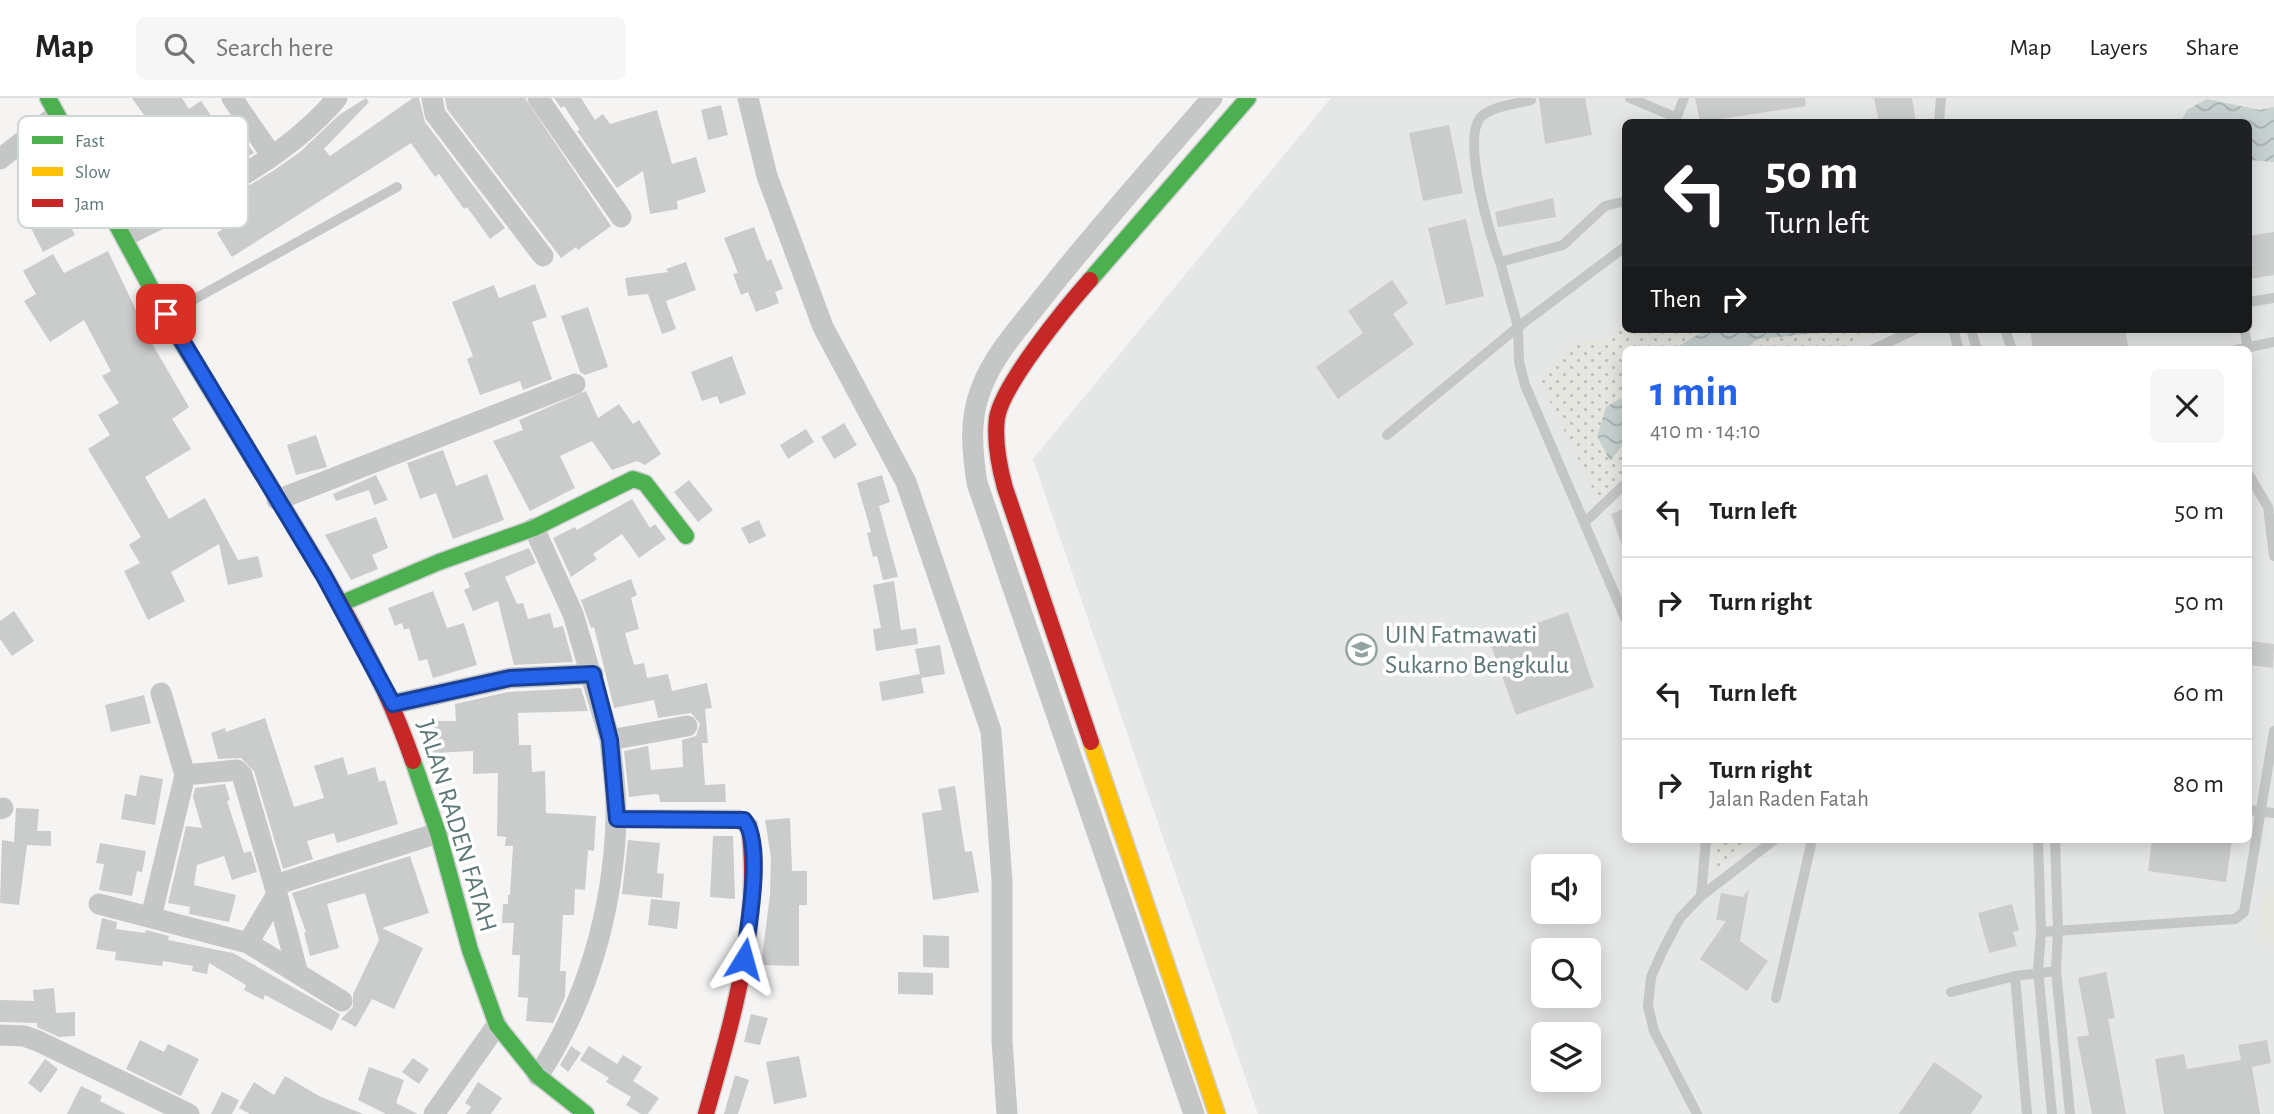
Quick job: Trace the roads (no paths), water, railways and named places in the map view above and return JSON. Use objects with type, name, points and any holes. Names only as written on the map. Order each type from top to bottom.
[{"type":"main road","points":[[1217,1114],[1005,488],[996,438],[997,417],[1007,394],[1030,356],[1077,294],[1248,98]]},
{"type":"main road","name":"JALAN RADEN FATAH","points":[[120,228],[166,314],[340,604],[393,704],[438,833],[470,950],[498,1025],[538,1076],[586,1114]]},
{"type":"main road","points":[[340,604],[439,562],[534,528],[638,479],[645,483],[686,536]]},
{"type":"main road","points":[[617,819],[738,819],[748,826],[753,859],[741,979],[706,1114]]},
{"type":"street","points":[[232,98],[244,116]]},
{"type":"street","points":[[248,170],[272,156],[308,127],[337,98]]},
{"type":"street","points":[[432,98],[435,114],[543,256]]},
{"type":"street","points":[[538,98],[621,217]]},
{"type":"street","points":[[748,98],[767,176],[824,327],[906,482],[991,731],[1002,880],[1002,1041],[1007,1114]]},
{"type":"street","points":[[1194,1114],[977,482],[971,448],[973,418],[981,387],[999,354],[1072,260],[1212,98]]},
{"type":"street","points":[[248,121],[272,156]]},
{"type":"street","points":[[0,159],[18,141]]},
{"type":"street","points":[[125,236],[141,228]]},
{"type":"street","points":[[277,500],[575,384]]},
{"type":"street","points":[[534,528],[573,614],[593,674],[610,740],[617,819],[605,915],[593,959],[569,1023],[538,1076]]},
{"type":"street","points":[[393,704],[510,678],[593,674]]},
{"type":"street","points":[[151,917],[186,775],[161,693]]},
{"type":"street","points":[[610,740],[687,726]]},
{"type":"street","points":[[186,775],[240,772],[298,974]]},
{"type":"street","points":[[248,943],[276,890],[438,833]]},
{"type":"street","points":[[99,904],[248,943],[342,1001]]},
{"type":"street","points":[[434,1114],[498,1025]]},
{"type":"street","points":[[0,1035],[24,1036],[38,1041],[190,1114]]},
{"type":"lane","points":[[1630,98],[1673,119]]},
{"type":"lane","points":[[1675,119],[1684,98]]},
{"type":"lane","points":[[1941,103],[1952,98]]},
{"type":"lane","points":[[1531,100],[1491,110],[1481,116],[1476,125],[1476,165],[1518,327],[1519,362],[1525,385],[1622,611]]},
{"type":"lane","points":[[166,314],[258,261],[397,187]]},
{"type":"lane","points":[[1500,261],[1563,245],[1605,206],[1622,202]]},
{"type":"lane","points":[[1387,435],[1518,327],[1622,249]]},
{"type":"lane","points":[[2252,302],[2274,298]]},
{"type":"lane","points":[[1880,346],[1908,333]]},
{"type":"lane","points":[[2252,347],[2274,342]]},
{"type":"lane","points":[[2252,480],[2268,507],[2274,556]]},
{"type":"lane","points":[[1584,522],[1622,487]]},
{"type":"lane","points":[[2041,932],[2235,919],[2244,912],[2268,812],[2274,731]]},
{"type":"lane","points":[[1701,896],[1706,843]]},
{"type":"lane","points":[[1697,1114],[1654,1031],[1648,1006],[1651,977],[1680,918],[1701,896],[1770,843]]},
{"type":"lane","points":[[1776,998],[1811,843]]},
{"type":"lane","points":[[2038,843],[2041,932],[2038,971],[2052,1114]]},
{"type":"lane","points":[[2055,843],[2058,930],[2056,971],[2070,1114]]},
{"type":"lane","points":[[1951,992],[2038,971],[2056,971]]},
{"type":"lane","points":[[2015,976],[2027,1114]]},
{"type":"water","points":[[2207,99],[2260,110],[2274,107],[2274,162],[2252,160],[2252,119],[2182,119],[2188,109]]},
{"type":"water","points":[[1700,333],[1817,333],[1758,339],[1749,346],[1679,346]]},
{"type":"water","points":[[1622,397],[1622,446],[1610,461],[1597,436],[1606,407]]},
{"type":"place","name":"UIN Fatmawati Sukarno Bengkulu","points":[[1362,650]]}]
